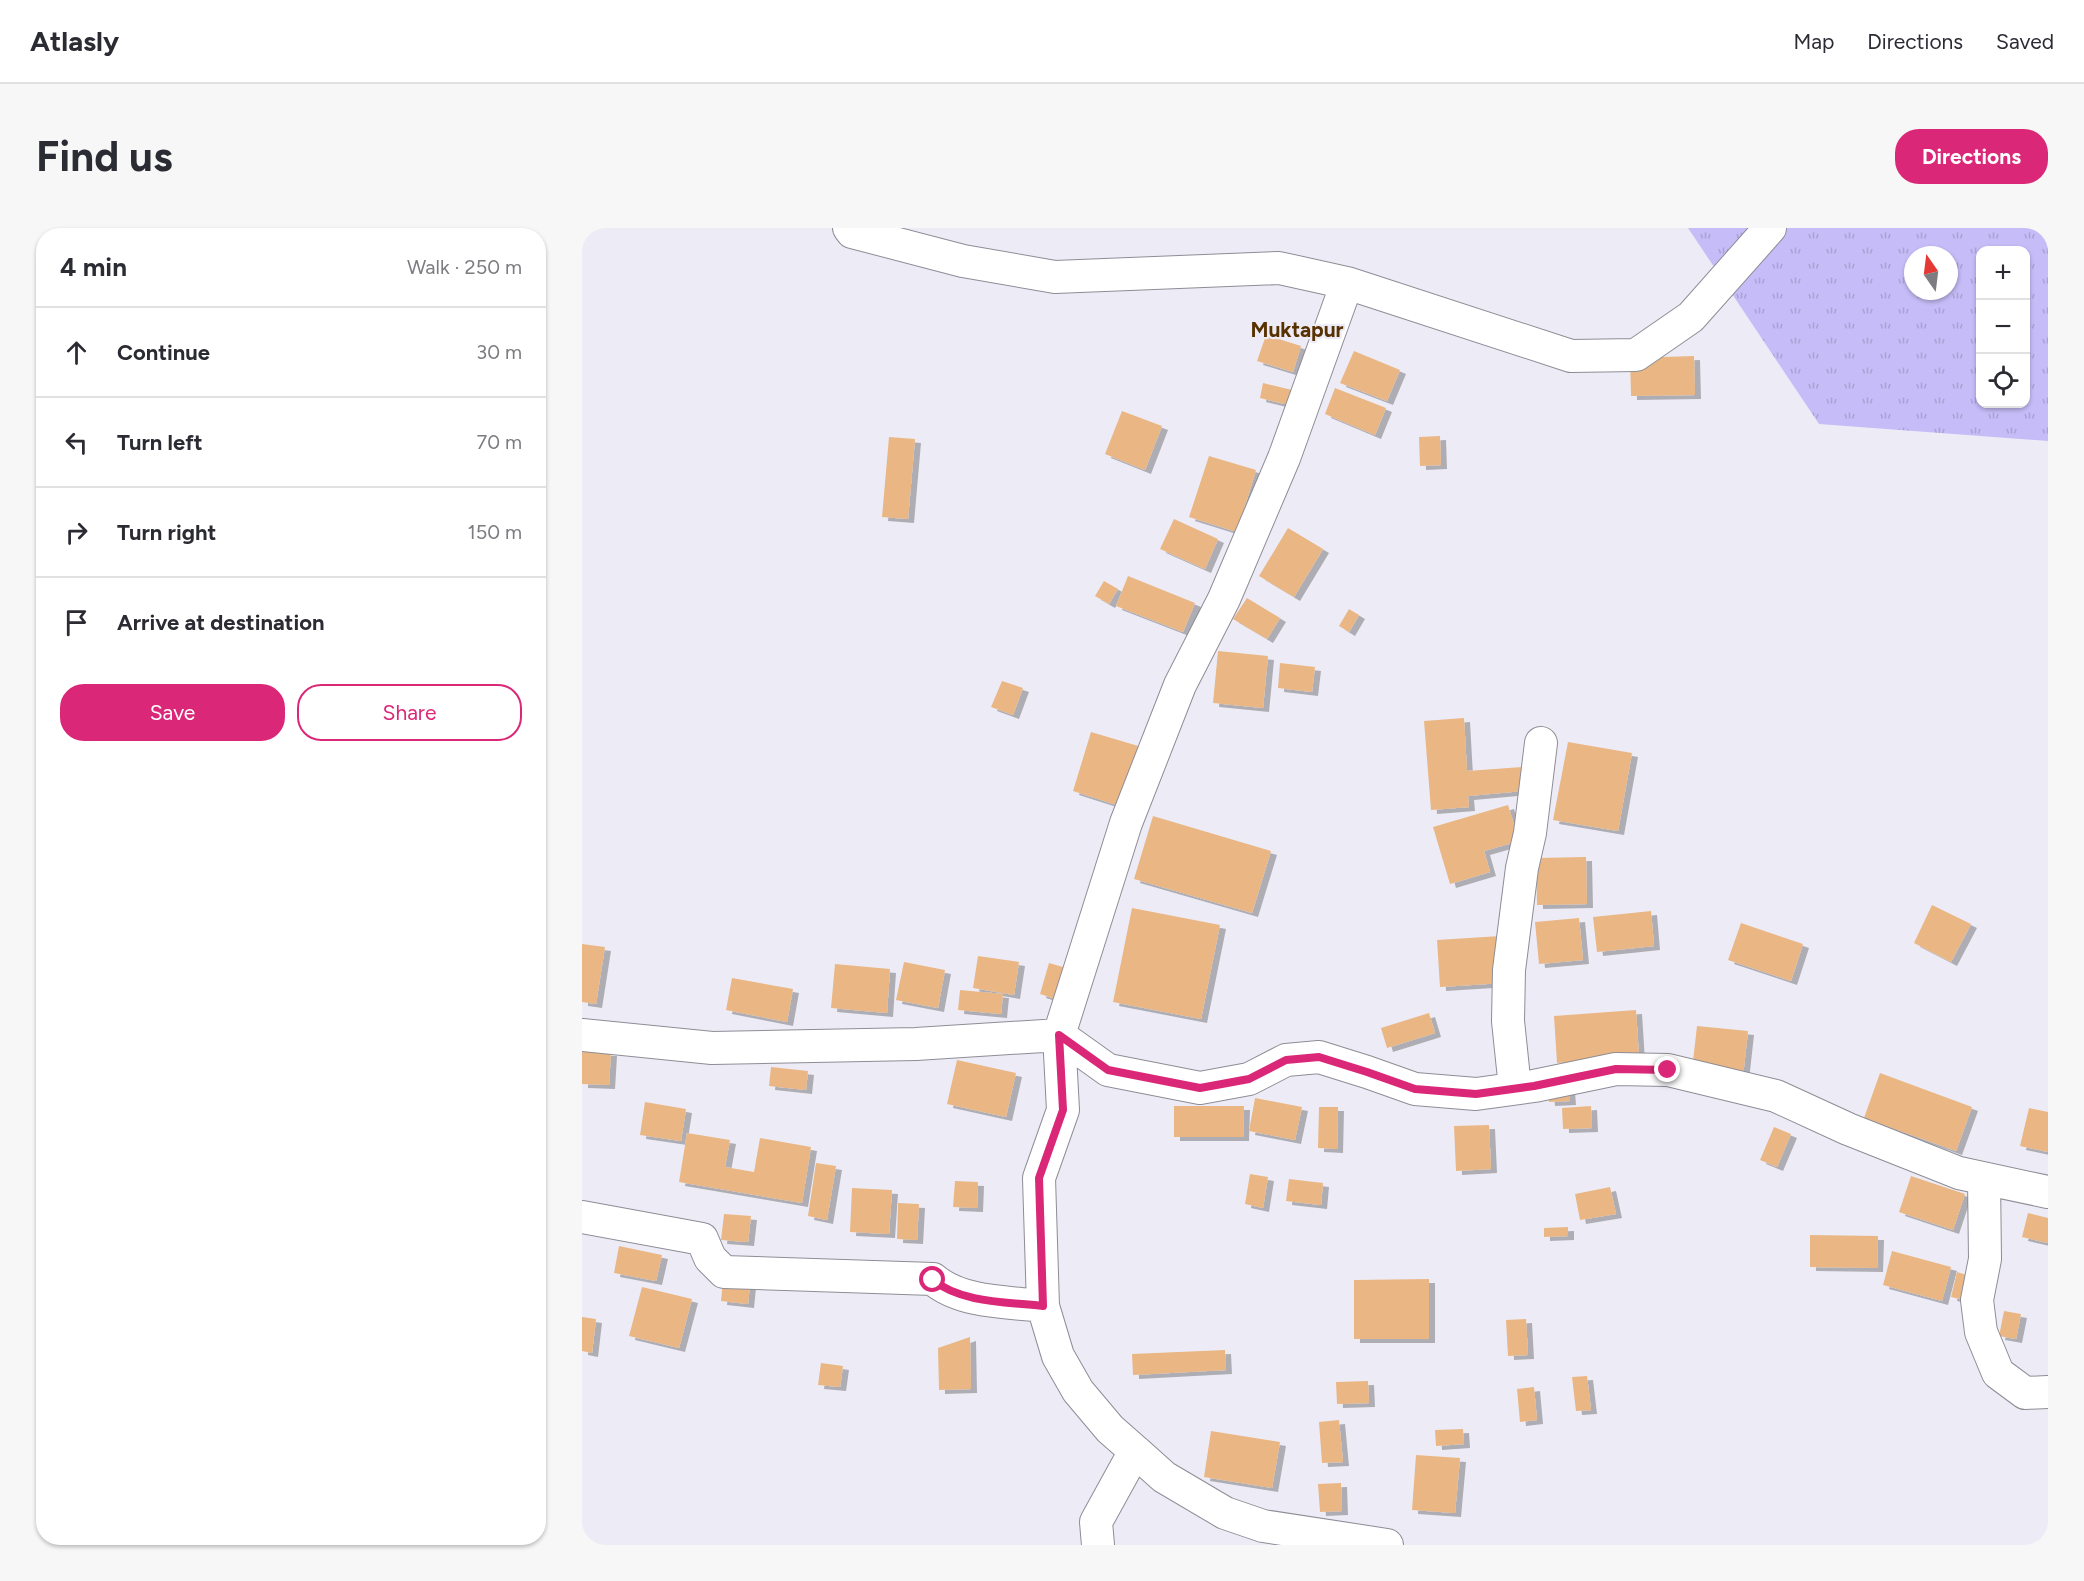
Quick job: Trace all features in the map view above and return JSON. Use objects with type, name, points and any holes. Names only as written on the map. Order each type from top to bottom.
[{"type":"street","points":[[849,228],[852,232],[963,261],[1055,277],[1279,268],[1347,283],[1571,356],[1636,355],[1691,317],[1770,228]]},
{"type":"street","points":[[1347,283],[1284,458],[1224,599],[1180,685],[1126,823],[1059,1035],[1063,1110],[1039,1178],[1043,1306],[1058,1356],[1078,1391],[1110,1428],[1164,1477],[1225,1513],[1263,1526],[1387,1545]]},
{"type":"street","points":[[1515,1089],[1508,1021],[1509,970],[1541,742]]},
{"type":"street","points":[[582,1035],[712,1048],[916,1044],[1059,1035],[1108,1070],[1200,1088],[1249,1079],[1286,1060],[1319,1057],[1415,1089],[1476,1094],[1515,1089],[1616,1069],[1668,1070],[1776,1096],[1848,1129],[1959,1173],[2048,1192]]},
{"type":"street","points":[[1984,1179],[1985,1259],[1977,1300],[1981,1332],[1998,1373],[2025,1393],[2048,1392]]},
{"type":"street","points":[[582,1217],[702,1239],[710,1258],[724,1272],[933,1280],[942,1287],[977,1298],[1043,1306]]},
{"type":"street","points":[[1098,1545],[1096,1522],[1136,1451]]},
{"type":"green space","points":[[1688,228],[2048,228],[2048,441],[1819,424]]},
{"type":"building","points":[[1266,335],[1301,346],[1293,372],[1257,361]]},
{"type":"building","points":[[1354,351],[1400,370],[1387,401],[1340,383]]},
{"type":"building","points":[[1694,356],[1695,395],[1631,396],[1630,358]]},
{"type":"building","points":[[1263,383],[1292,390],[1289,405],[1260,398]]},
{"type":"building","points":[[1335,388],[1386,408],[1375,435],[1325,414]]},
{"type":"building","points":[[1122,411],[1162,426],[1145,470],[1105,454]]},
{"type":"building","points":[[1440,436],[1441,465],[1420,466],[1419,437]]},
{"type":"building","points":[[889,437],[915,439],[908,519],[882,517]]},
{"type":"building","points":[[1209,456],[1256,470],[1237,532],[1189,517]]},
{"type":"building","points":[[1174,519],[1218,539],[1205,569],[1160,549]]},
{"type":"building","points":[[1288,528],[1323,549],[1294,597],[1259,576]]},
{"type":"building","points":[[1128,576],[1195,603],[1183,632],[1116,606]]},
{"type":"building","points":[[1104,581],[1118,589],[1109,604],[1095,596]]},
{"type":"building","points":[[1247,598],[1280,618],[1267,639],[1233,619]]},
{"type":"building","points":[[1349,609],[1359,615],[1349,632],[1339,626]]},
{"type":"building","points":[[1218,651],[1268,656],[1263,708],[1213,703]]},
{"type":"building","points":[[1280,663],[1315,667],[1312,692],[1278,688]]},
{"type":"building","points":[[1002,681],[1023,688],[1013,715],[991,707]]},
{"type":"building","points":[[1464,718],[1467,771],[1522,767],[1523,791],[1468,796],[1469,807],[1431,810],[1424,721]]},
{"type":"building","points":[[1091,732],[1145,748],[1126,808],[1073,791]]},
{"type":"building","points":[[1568,742],[1632,753],[1618,831],[1553,820]]},
{"type":"building","points":[[1508,805],[1519,841],[1484,851],[1490,872],[1450,884],[1433,827]]},
{"type":"building","points":[[1153,816],[1271,851],[1252,913],[1134,879]]},
{"type":"building","points":[[1586,857],[1587,904],[1537,905],[1536,858]]},
{"type":"building","points":[[1932,905],[1971,924],[1951,962],[1914,943]]},
{"type":"building","points":[[1132,908],[1220,925],[1201,1019],[1113,1002]]},
{"type":"building","points":[[1651,911],[1654,946],[1597,952],[1593,917]]},
{"type":"building","points":[[1579,918],[1583,960],[1539,964],[1535,922]]},
{"type":"building","points":[[1741,923],[1803,944],[1791,981],[1728,960]]},
{"type":"building","points":[[1500,936],[1503,983],[1440,987],[1437,940]]},
{"type":"building","points":[[582,944],[605,947],[596,1004],[582,1002]]},
{"type":"building","points":[[978,956],[1019,962],[1014,995],[973,988]]},
{"type":"building","points":[[904,962],[945,970],[938,1008],[896,1000]]},
{"type":"building","points":[[1049,963],[1077,971],[1068,1003],[1040,994]]},
{"type":"building","points":[[835,964],[890,969],[887,1013],[831,1008]]},
{"type":"building","points":[[732,978],[793,989],[787,1022],[726,1010]]},
{"type":"building","points":[[960,990],[1003,994],[1001,1014],[958,1010]]},
{"type":"building","points":[[1636,1010],[1639,1057],[1557,1063],[1554,1016]]},
{"type":"building","points":[[1429,1013],[1435,1033],[1387,1048],[1381,1028]]},
{"type":"building","points":[[1697,1026],[1748,1031],[1743,1076],[1692,1070]]},
{"type":"building","points":[[582,1051],[611,1052],[609,1085],[582,1084]]},
{"type":"building","points":[[957,1060],[1016,1073],[1006,1117],[947,1104]]},
{"type":"building","points":[[771,1067],[808,1071],[806,1090],[769,1086]]},
{"type":"building","points":[[1880,1073],[1972,1107],[1956,1151],[1864,1118]]},
{"type":"building","points":[[1569,1088],[1570,1101],[1549,1102],[1548,1089]]},
{"type":"building","points":[[1255,1098],[1302,1107],[1295,1140],[1249,1131]]},
{"type":"building","points":[[645,1102],[686,1109],[681,1141],[640,1135]]},
{"type":"building","points":[[1174,1106],[1244,1106],[1243,1137],[1174,1137]]},
{"type":"building","points":[[1591,1106],[1592,1128],[1563,1129],[1562,1108]]},
{"type":"building","points":[[1319,1107],[1338,1107],[1337,1149],[1318,1148]]},
{"type":"building","points":[[2029,1108],[2048,1112],[2048,1152],[2020,1146]]},
{"type":"building","points":[[1489,1125],[1491,1169],[1456,1171],[1454,1126]]},
{"type":"building","points":[[1774,1127],[1791,1134],[1777,1167],[1760,1160]]},
{"type":"building","points":[[687,1133],[730,1140],[725,1167],[754,1172],[760,1138],[811,1147],[802,1203],[679,1182]]},
{"type":"building","points":[[816,1163],[836,1166],[827,1220],[808,1216]]},
{"type":"building","points":[[1250,1174],[1268,1177],[1263,1208],[1245,1204]]},
{"type":"building","points":[[1911,1176],[1965,1194],[1953,1230],[1899,1212]]},
{"type":"building","points":[[1289,1179],[1323,1183],[1321,1205],[1286,1201]]},
{"type":"building","points":[[955,1181],[978,1182],[977,1208],[953,1207]]},
{"type":"building","points":[[1610,1187],[1616,1214],[1580,1220],[1575,1194]]},
{"type":"building","points":[[852,1188],[892,1190],[889,1234],[850,1232]]},
{"type":"building","points":[[898,1203],[919,1204],[917,1240],[897,1239]]},
{"type":"building","points":[[2028,1213],[2048,1218],[2048,1243],[2022,1237]]},
{"type":"building","points":[[724,1214],[751,1216],[748,1242],[721,1240]]},
{"type":"building","points":[[1568,1227],[1568,1236],[1544,1237],[1544,1228]]},
{"type":"building","points":[[1810,1235],[1878,1236],[1877,1268],[1810,1267]]},
{"type":"building","points":[[619,1246],[662,1255],[656,1281],[614,1273]]},
{"type":"building","points":[[1892,1251],[1951,1267],[1942,1301],[1883,1285]]},
{"type":"building","points":[[1957,1272],[1973,1277],[1968,1301],[1951,1297]]},
{"type":"building","points":[[1429,1279],[1429,1339],[1354,1339],[1354,1280]]},
{"type":"building","points":[[723,1281],[750,1284],[748,1304],[721,1301]]},
{"type":"building","points":[[642,1287],[692,1299],[679,1348],[629,1336]]},
{"type":"building","points":[[2004,1311],[2021,1314],[2016,1339],[1999,1336]]},
{"type":"building","points":[[582,1317],[596,1319],[592,1353],[582,1351]]},
{"type":"building","points":[[1526,1319],[1528,1355],[1508,1356],[1506,1320]]},
{"type":"building","points":[[970,1337],[971,1389],[939,1390],[938,1348]]},
{"type":"building","points":[[1225,1350],[1226,1370],[1133,1375],[1132,1354]]},
{"type":"building","points":[[821,1363],[843,1366],[840,1387],[818,1385]]},
{"type":"building","points":[[1587,1376],[1591,1410],[1576,1411],[1572,1377]]},
{"type":"building","points":[[1368,1381],[1369,1403],[1337,1404],[1336,1382]]},
{"type":"building","points":[[1534,1387],[1537,1420],[1520,1422],[1517,1389]]},
{"type":"building","points":[[1339,1420],[1343,1462],[1322,1463],[1319,1422]]},
{"type":"building","points":[[1463,1429],[1464,1444],[1436,1446],[1435,1430]]},
{"type":"building","points":[[1211,1431],[1280,1442],[1272,1488],[1204,1477]]},
{"type":"building","points":[[1416,1455],[1460,1458],[1455,1513],[1412,1510]]},
{"type":"building","points":[[1341,1483],[1342,1511],[1320,1512],[1318,1484]]},
{"type":"district","name":"Muktapur","points":[[1297,330]]},
{"type":"route","points":[[933,1280],[942,1287],[977,1298],[1043,1306],[1039,1178],[1063,1110],[1059,1035],[1108,1070],[1200,1088],[1249,1079],[1286,1060],[1319,1057],[1415,1089],[1476,1094],[1534,1086],[1616,1069],[1668,1070]]}]
